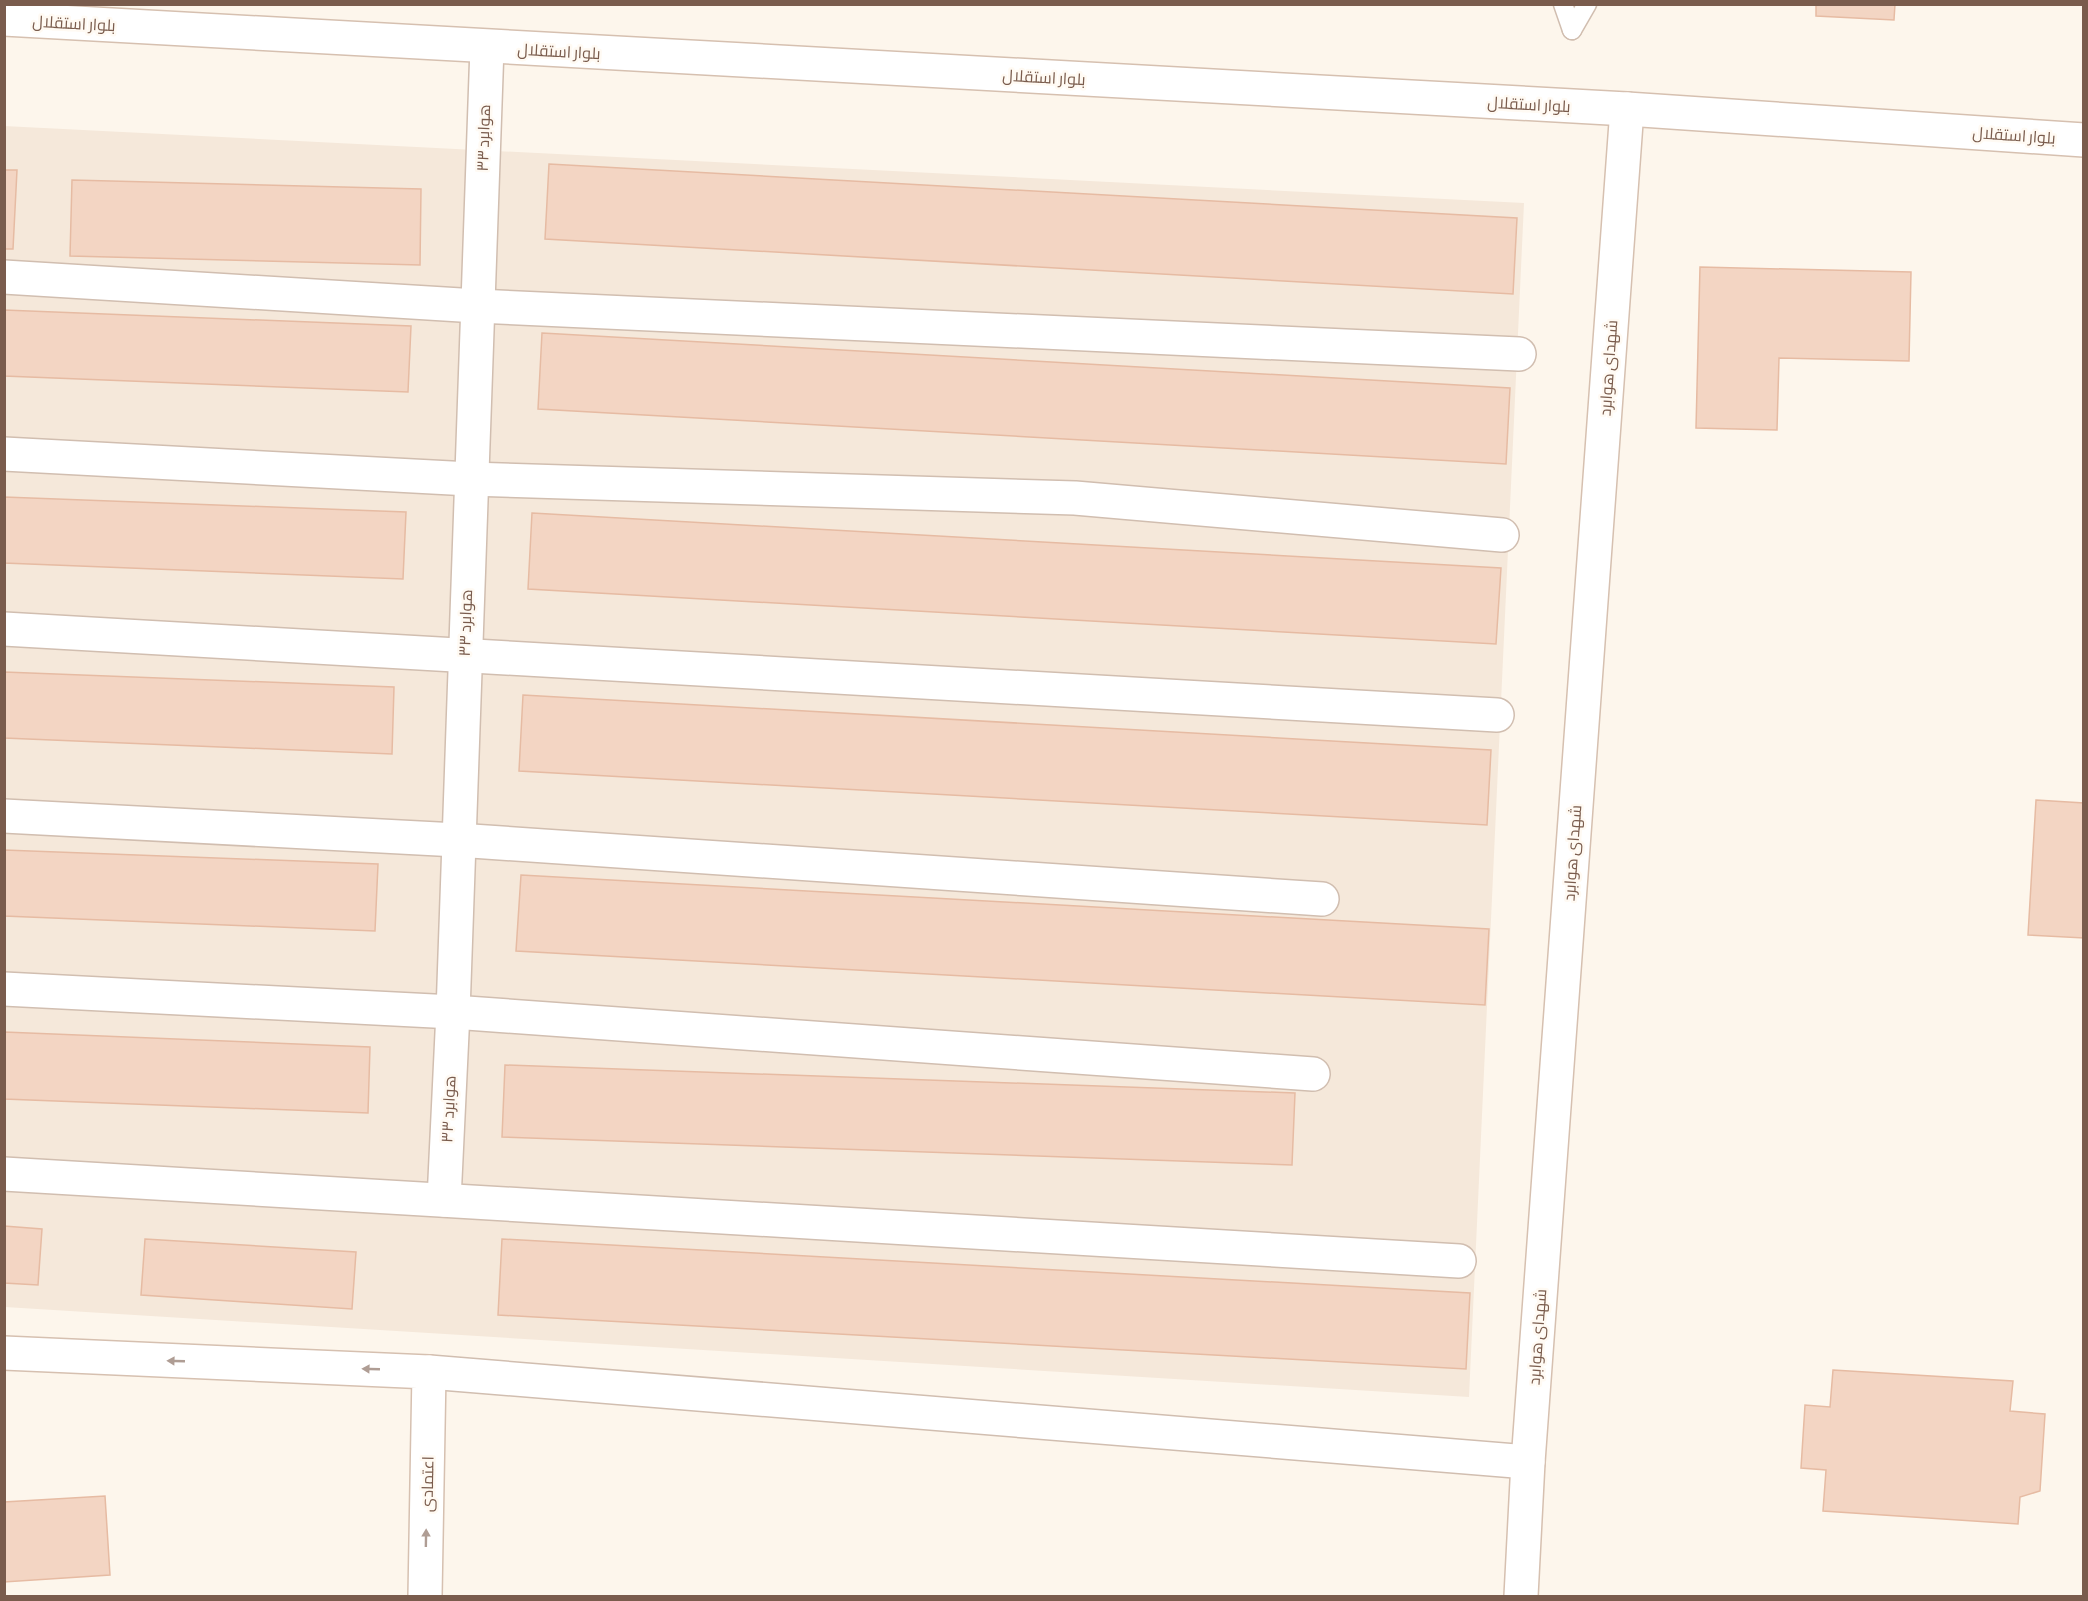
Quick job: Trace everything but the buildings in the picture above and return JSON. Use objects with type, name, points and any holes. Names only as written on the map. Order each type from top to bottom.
[{"type":"street","name":"بلوار استقلال","points":[[4,19],[1627,109],[2084,140]]},
{"type":"street","name":"۳۳ هوابرد","points":[[444,1200],[453,1011],[457,840],[487,47]]},
{"type":"street","name":"شهدای هوابرد","points":[[1521,1596],[1528,1462],[1627,109]]},
{"type":"street","points":[[4,277],[477,306],[1518,354]]},
{"type":"street","points":[[4,454],[471,479],[1075,498],[1502,535]]},
{"type":"street","points":[[4,629],[1497,715]]},
{"type":"street","points":[[4,816],[457,840],[1322,900]]},
{"type":"street","points":[[4,989],[453,1011],[1313,1074]]},
{"type":"street","points":[[4,1174],[1459,1262]]},
{"type":"street","points":[[4,1353],[429,1372],[1528,1462]]},
{"type":"street","name":"اعتمادی","points":[[425,1596],[429,1372]]},
{"type":"lane","points":[[1563,4],[1572,30],[1587,4]]},
{"type":"shaded area","points":[[4,126],[1524,203],[1469,1397],[5,1307]]}]
